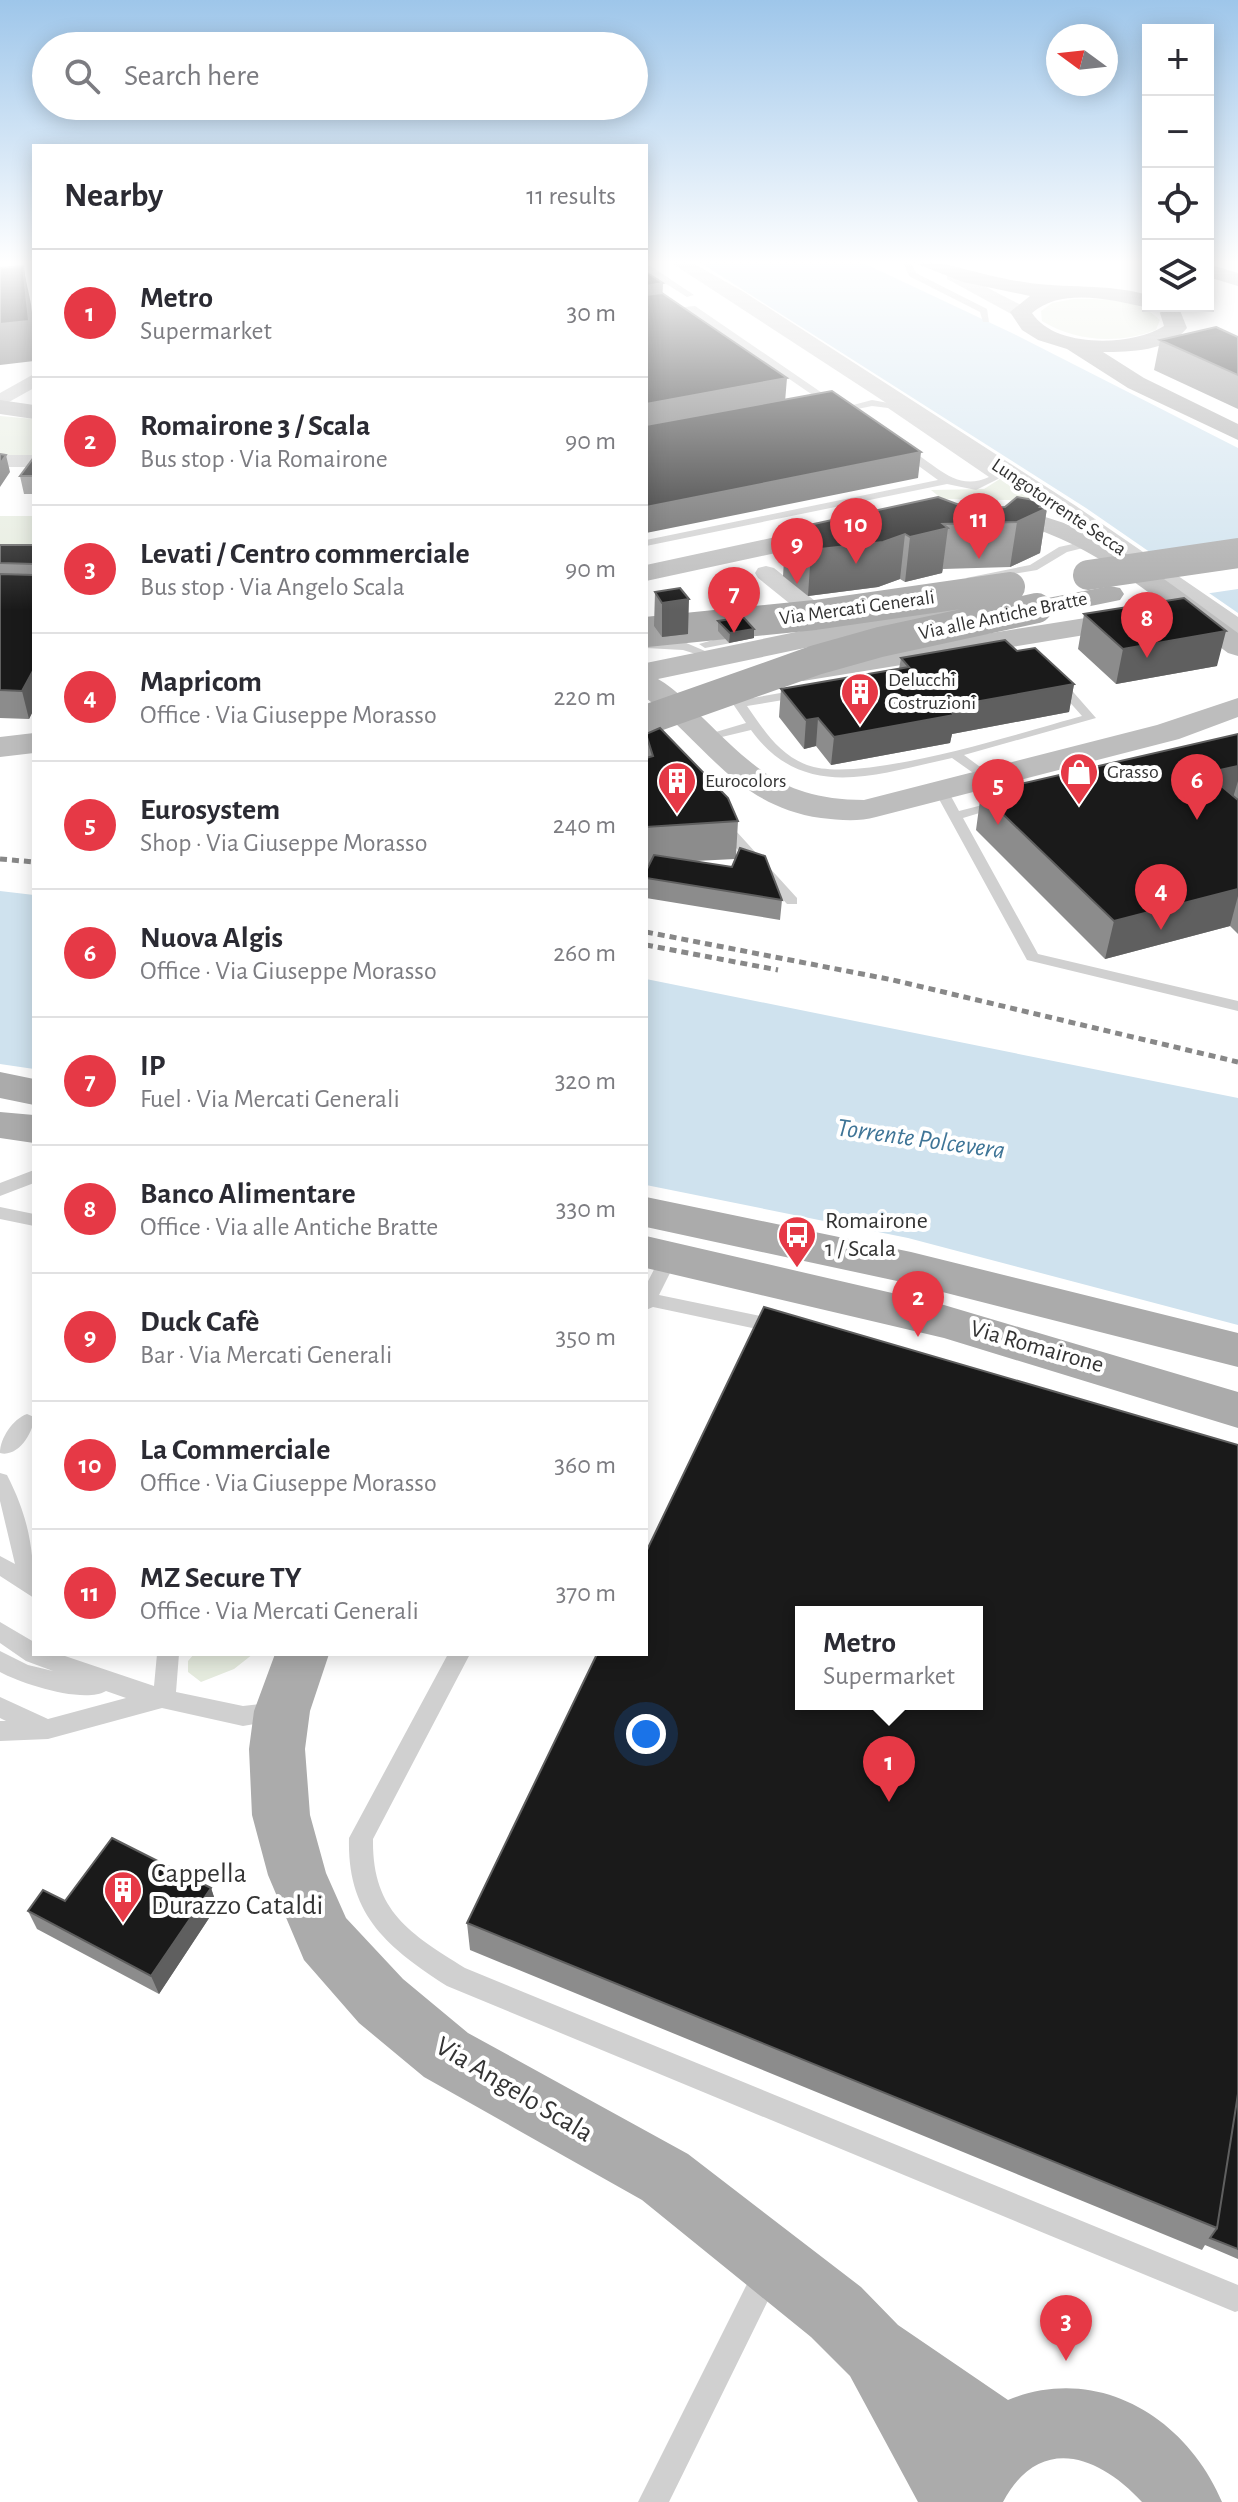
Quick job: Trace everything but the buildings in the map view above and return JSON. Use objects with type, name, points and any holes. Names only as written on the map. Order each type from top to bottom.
[{"type":"main road","points":[[1130,377],[1186,410],[1238,433]]},
{"type":"main road","points":[[0,404],[32,412]]},
{"type":"main road","points":[[648,573],[936,511],[995,510],[1054,523],[1091,543],[1238,647]]},
{"type":"main road","points":[[648,671],[703,652],[1029,597],[1238,553]]},
{"type":"main road","name":"Via alle Antiche Bratte","points":[[648,719],[816,660],[1029,597],[1238,574]]},
{"type":"main road","name":"Via Mercati Generali","points":[[648,632],[1029,597]]},
{"type":"main road","name":"Via alle Antiche Bratte","points":[[773,677],[1186,611]]},
{"type":"main road","points":[[648,687],[759,788],[802,805],[864,810],[947,803],[986,778],[1141,746],[1238,707]]},
{"type":"main road","points":[[0,1085],[32,1092]]},
{"type":"main road","points":[[0,1125],[32,1129]]},
{"type":"main road","points":[[648,1212],[911,1268],[1238,1350]]},
{"type":"main road","name":"Via Romairone","points":[[658,1254],[865,1299],[1126,1372],[1238,1410]]},
{"type":"main road","name":"Via Angelo Scala","points":[[292,1682],[277,1749],[281,1815],[297,1875],[325,1939],[381,2001],[446,2055],[665,2177],[774,2260],[836,2312],[873,2350],[1005,2441]]},
{"type":"main road","name":"Via Angelo Scala","points":[[873,2350],[958,2502]]},
{"type":"main road","points":[[966,2502],[979,2471],[1005,2441],[1039,2424],[1077,2422],[1116,2434],[1152,2460],[1187,2500]]},
{"type":"street","name":"Lungotorrente Secca","points":[[861,377],[1238,628]]},
{"type":"street","points":[[0,404],[32,381]]},
{"type":"street","points":[[0,461],[32,461]]},
{"type":"street","points":[[766,573],[807,606]]},
{"type":"lane","points":[[792,377],[825,399],[792,407]]},
{"type":"lane","points":[[813,415],[872,403],[891,406],[992,472],[995,478],[976,487],[947,481],[895,445]]},
{"type":"lane","points":[[843,409],[856,418]]},
{"type":"lane","points":[[648,543],[947,481]]},
{"type":"lane","points":[[962,579],[1033,568],[1063,549],[1091,543]]},
{"type":"lane","points":[[1048,546],[1063,549]]},
{"type":"lane","points":[[891,591],[919,586]]},
{"type":"lane","points":[[784,636],[766,614],[868,593]]},
{"type":"lane","points":[[749,633],[784,636]]},
{"type":"lane","points":[[648,644],[684,646],[703,652],[711,637],[724,638]]},
{"type":"lane","points":[[817,691],[739,704],[780,756],[801,769],[843,774],[954,754],[1090,718],[1045,669]]},
{"type":"lane","points":[[705,737],[754,725]]},
{"type":"lane","points":[[954,754],[986,778]]},
{"type":"lane","points":[[1015,801],[947,803],[1032,957],[1238,1006]]},
{"type":"lane","points":[[708,809],[792,901]]},
{"type":"lane","points":[[6,1188],[32,1177]]},
{"type":"lane","points":[[6,1188],[32,1187]]},
{"type":"lane","points":[[0,1213],[32,1220]]},
{"type":"lane","points":[[648,1297],[658,1254]]},
{"type":"lane","points":[[648,1301],[804,1334]]},
{"type":"lane","points":[[7,1447],[27,1422]]},
{"type":"lane","points":[[0,1481],[13,1507],[32,1588]]},
{"type":"lane","points":[[0,1565],[32,1588]]},
{"type":"lane","points":[[0,1631],[32,1653]]},
{"type":"lane","points":[[39,1656],[120,1687],[243,1716],[292,1682]]},
{"type":"lane","points":[[164,1699],[168,1656]]},
{"type":"lane","points":[[458,1656],[361,1838],[357,1867],[366,1892],[398,1937],[456,1977],[1235,2298]]},
{"type":"lane","points":[[0,1661],[13,1670],[57,1683],[120,1687]]},
{"type":"lane","points":[[0,1731],[48,1729],[164,1699]]},
{"type":"lane","points":[[0,1707],[48,1729]]},
{"type":"lane","points":[[653,2502],[774,2260]]},
{"type":"shaded area","points":[[0,416],[32,419],[32,457],[0,456]]},
{"type":"shaded area","points":[[1003,477],[1053,509],[1009,500],[942,499],[931,490],[984,489]]},
{"type":"shaded area","points":[[0,516],[32,516],[32,559],[0,557]]},
{"type":"shaded area","points":[[192,1656],[250,1656],[234,1669],[201,1682],[188,1672],[188,1661]]},
{"type":"water","points":[[880,377],[1098,377],[1238,448],[1238,613],[1086,508]]},
{"type":"water","points":[[0,891],[32,895],[32,1069],[0,1064]]},
{"type":"water","name":"Torrente Polcevera","points":[[648,979],[1238,1098],[1238,1325],[908,1238],[648,1185]]},
{"type":"pier","points":[[1238,543],[1238,589],[1204,594],[1150,557]]},
{"type":"railway","points":[[0,859],[32,862]]},
{"type":"railway","points":[[648,932],[893,980],[1238,1062]]},
{"type":"railway","points":[[648,945],[778,970]]},
{"type":"place","name":"MZ Secure TY","points":[[979,559]]},
{"type":"place","name":"La Commerciale","points":[[856,564]]},
{"type":"place","name":"Duck Cafè","points":[[797,584]]},
{"type":"place","name":"IP","points":[[734,633]]},
{"type":"place","name":"Banco Alimentare","points":[[1147,658]]},
{"type":"place","name":"Delucchi Costruzioni","points":[[860,726]]},
{"type":"place","name":"Grasso","points":[[1079,806]]},
{"type":"place","name":"Eurocolors","points":[[677,815]]},
{"type":"place","name":"Nuova Algis","points":[[1197,820]]},
{"type":"place","name":"Eurosystem","points":[[998,825]]},
{"type":"place","name":"Mapricom","points":[[1161,930]]},
{"type":"place","name":"Romairone 1 / Scala","points":[[797,1269]]},
{"type":"place","name":"Romairone 3 / Scala","points":[[918,1337]]},
{"type":"place","name":"Metro","points":[[889,1802]]},
{"type":"place","name":"Cappella Durazzo Cataldi","points":[[123,1924]]},
{"type":"place","name":"Levati / Centro commerciale","points":[[1066,2361]]}]
